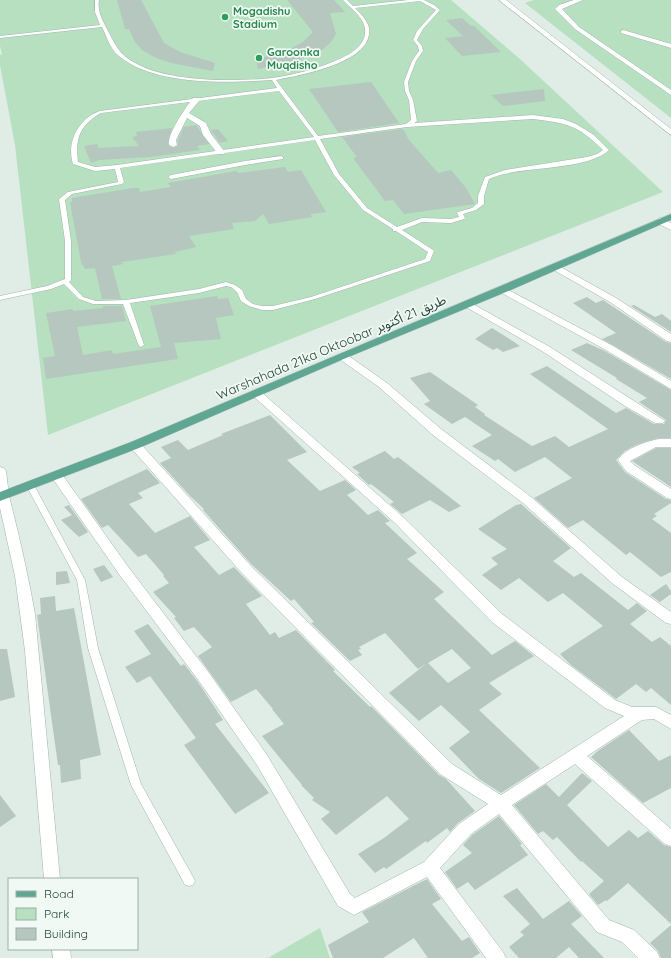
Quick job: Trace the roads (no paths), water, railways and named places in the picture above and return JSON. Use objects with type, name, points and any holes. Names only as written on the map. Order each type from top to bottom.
[{"type":"main road","name":"Warshahada 21ka Oktoobar طريق 21 أكتوبر","points":[[2,497],[135,445],[342,356],[469,305],[671,217]]},
{"type":"street","points":[[502,0],[671,134]]},
{"type":"street","points":[[580,0],[560,6],[558,9],[577,28],[671,93]]},
{"type":"street","points":[[623,32],[671,46]]},
{"type":"street","points":[[173,145],[172,140],[185,113],[196,100]]},
{"type":"street","points":[[185,113],[203,126],[207,135],[221,152]]},
{"type":"street","points":[[660,221],[671,227]]},
{"type":"street","points":[[555,267],[613,300],[671,339]]},
{"type":"street","points":[[503,290],[538,310],[594,338],[671,386]]},
{"type":"street","points":[[469,305],[546,349],[629,404],[659,421]]},
{"type":"street","points":[[342,356],[383,385],[437,432],[527,500],[617,580],[671,619]]},
{"type":"street","points":[[256,393],[399,520],[497,618],[610,704],[622,711],[639,714],[656,713],[671,723]]},
{"type":"street","points":[[671,444],[666,442],[650,444],[624,460],[630,468],[671,495]]},
{"type":"street","points":[[135,445],[246,569],[446,769],[501,804],[603,926],[628,936],[651,958]]},
{"type":"street","points":[[0,472],[2,497],[17,547],[22,578],[35,683],[52,878]]},
{"type":"street","points":[[57,476],[124,571],[204,677],[262,760],[344,900],[354,907],[430,867],[465,829],[639,714]]},
{"type":"street","points":[[576,755],[671,839]]},
{"type":"street","points":[[430,867],[488,948],[497,958]]},
{"type":"lane","points":[[97,0],[96,9],[103,26],[115,49],[121,55],[141,67],[156,72],[192,79],[217,81],[274,79],[299,74],[341,61],[360,48],[368,35],[367,28],[345,0]]},
{"type":"lane","points":[[352,7],[421,0],[438,10],[426,26],[416,35],[415,40],[420,46],[421,51],[414,61],[406,82],[407,91],[411,100],[414,121],[407,126]]},
{"type":"lane","points":[[0,37],[103,26]]},
{"type":"lane","points":[[66,282],[81,298],[95,303],[126,302],[226,284],[233,286],[240,291],[243,300],[251,305],[262,308],[273,308],[313,298],[428,260],[431,251],[395,230],[365,209],[337,175],[317,138],[274,79]]},
{"type":"lane","points":[[281,89],[100,112],[89,117],[80,126],[73,148],[75,163],[95,169],[117,167],[407,126],[533,117],[549,118],[574,125],[592,136],[602,144],[606,150],[594,156],[575,161],[504,172],[487,178],[481,196],[481,204],[474,209],[460,213],[462,218],[456,221],[440,222],[422,220],[395,230]]},
{"type":"lane","points":[[242,149],[245,163]]},
{"type":"lane","points":[[171,177],[245,163],[281,158]]},
{"type":"lane","points":[[0,298],[49,288],[68,280],[68,241],[62,199],[70,193],[120,183],[117,167]]},
{"type":"lane","points":[[126,302],[141,345]]},
{"type":"lane","points":[[30,485],[81,580],[93,648],[136,785],[189,881]]},
{"type":"place","name":"Mogadishu Stadium","points":[[225,17]]},
{"type":"place","name":"Garoonka Muqdisho","points":[[259,58]]}]
